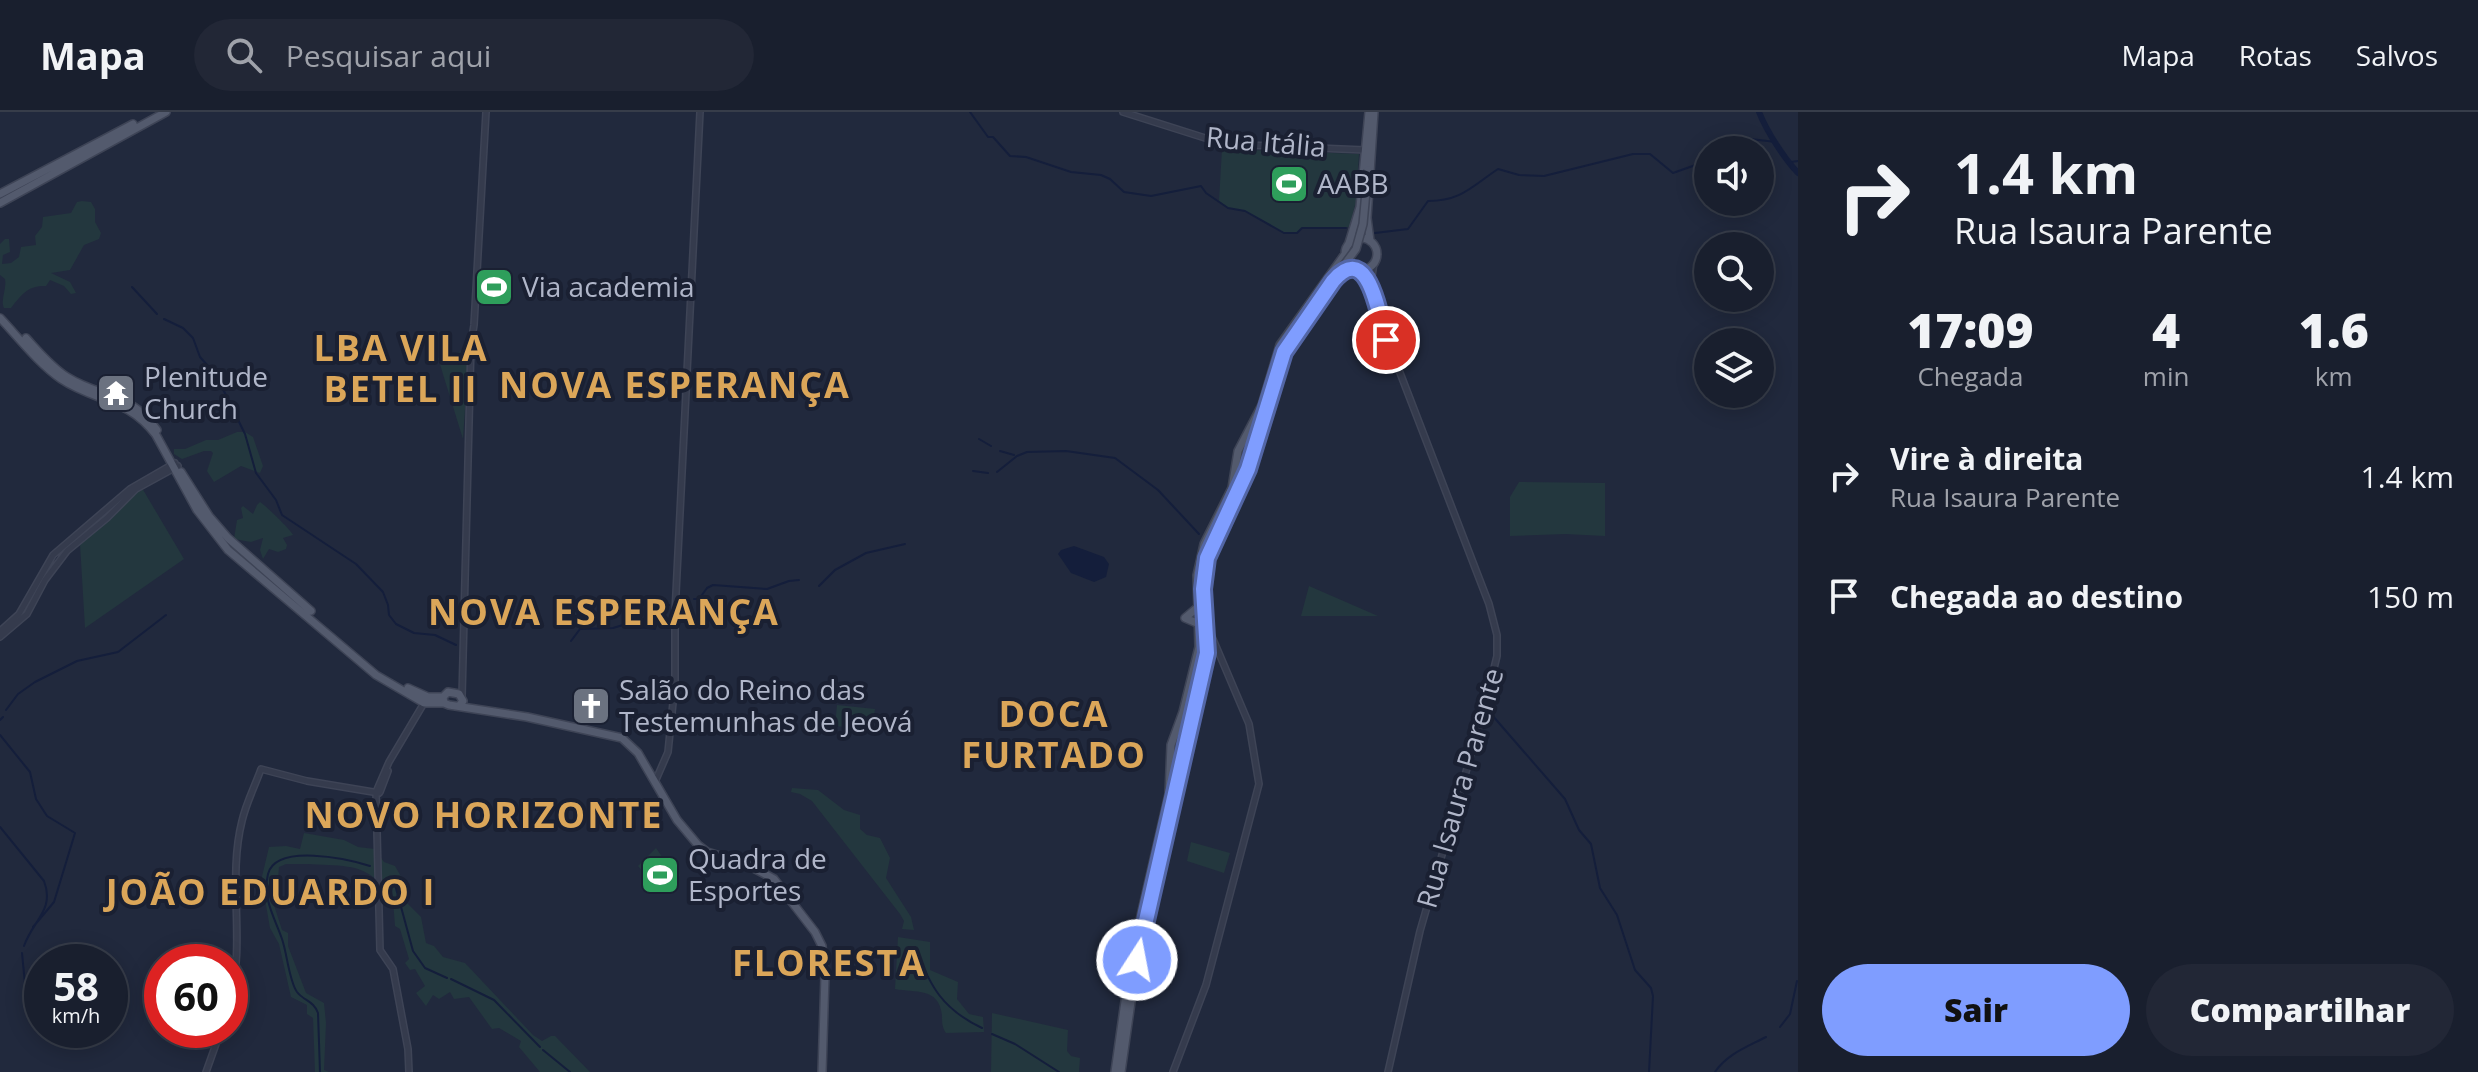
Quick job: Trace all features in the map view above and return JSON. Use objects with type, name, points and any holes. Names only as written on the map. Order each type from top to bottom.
[{"type":"main road","points":[[0,194],[156,112]]},
{"type":"main road","points":[[0,203],[166,112]]},
{"type":"main road","points":[[1118,1072],[1131,959],[1169,794],[1171,751],[1199,647],[1207,558],[1248,469],[1289,339],[1356,249],[1362,228],[1372,112]]},
{"type":"main road","points":[[1285,350],[1338,276],[1374,263],[1376,250],[1370,241],[1367,223],[1369,153]]},
{"type":"main road","points":[[1118,1072],[1148,906],[1207,653],[1198,607],[1197,575],[1204,544],[1232,488],[1235,465],[1262,405],[1270,374],[1287,333],[1345,254],[1360,207],[1369,153]]},
{"type":"main road","points":[[1349,243],[1359,238],[1370,241]]},
{"type":"main road","points":[[1345,254],[1348,262],[1357,269]]},
{"type":"main road","points":[[0,315],[67,377],[115,395],[142,413],[157,429],[197,510],[226,542],[400,685],[428,700],[445,697],[622,738],[633,747],[677,820],[698,845],[707,852],[746,864],[774,879],[819,938],[825,964],[822,1072]]},
{"type":"main road","points":[[1243,443],[1255,450]]},
{"type":"main road","points":[[1235,465],[1248,469]]},
{"type":"main road","points":[[1198,607],[1185,618],[1202,622]]},
{"type":"main road","points":[[445,697],[461,701]]},
{"type":"main road","points":[[1178,727],[1187,738]]},
{"type":"main road","points":[[1171,751],[1175,755],[1183,753]]},
{"type":"street","points":[[461,701],[471,344],[486,112]]},
{"type":"street","points":[[655,782],[668,752],[675,683],[675,613],[700,112]]},
{"type":"street","name":"Rua Itália","points":[[1123,112],[1224,144],[1369,153]]},
{"type":"street","name":"Rua Isaura Parente","points":[[1374,263],[1371,283],[1392,355],[1489,604],[1498,644],[1486,704],[1420,931],[1388,1072]]},
{"type":"street","name":"Rua Isaura Parente","points":[[1357,269],[1371,283]]},
{"type":"street","points":[[0,631],[19,614],[53,555],[130,489],[175,465]]},
{"type":"street","points":[[0,637],[27,614],[45,580],[67,551],[136,489],[175,465]]},
{"type":"street","points":[[1173,1072],[1210,968],[1259,784],[1249,724],[1202,622]]},
{"type":"street","points":[[445,697],[458,683],[462,672]]},
{"type":"street","points":[[367,791],[373,790],[380,782],[428,700]]},
{"type":"street","points":[[378,793],[428,700]]},
{"type":"street","points":[[238,944],[236,875],[239,836],[261,769],[307,781],[378,793]]},
{"type":"street","points":[[380,782],[377,808],[380,950],[393,969],[409,1072]]},
{"type":"street","points":[[206,1072],[215,1048]]},
{"type":"shaded area","name":"AABB","points":[[1222,149],[1359,154],[1356,201],[1350,226],[1302,228],[1297,233],[1284,233],[1245,211],[1228,208],[1219,201]]},
{"type":"shaded area","points":[[77,202],[91,202],[95,209],[95,222],[101,233],[99,239],[84,245],[70,270],[51,273],[70,282],[76,293],[71,294],[64,286],[50,280],[46,286],[34,287],[26,292],[11,308],[4,308],[5,279],[0,275],[0,244],[9,239],[10,252],[3,255],[2,264],[11,263],[19,257],[21,247],[36,245],[35,236],[42,227],[43,217],[71,213]]},
{"type":"shaded area","points":[[469,349],[463,439],[438,358]]},
{"type":"shaded area","points":[[237,432],[253,437],[263,466],[260,473],[241,466],[214,482],[207,471],[211,451],[182,459],[174,454],[174,449],[185,449]]},
{"type":"shaded area","points":[[1519,482],[1605,483],[1605,536],[1510,536],[1510,497]]},
{"type":"shaded area","points":[[142,488],[184,559],[85,628],[80,544]]},
{"type":"shaded area","points":[[260,502],[293,535],[283,538],[286,549],[278,552],[269,549],[263,559],[260,550],[263,538],[251,542],[234,539],[237,520],[243,518],[241,508],[243,506],[253,514]]},
{"type":"shaded area","points":[[1309,586],[1378,616],[1301,616]]},
{"type":"shaded area","points":[[837,705],[875,709],[872,730],[835,726]]},
{"type":"shaded area","points":[[792,788],[818,790],[844,810],[860,815],[860,829],[867,835],[880,838],[890,858],[886,878],[911,917],[914,930],[902,929],[904,921],[900,914],[812,801],[791,792]]},
{"type":"shaded area","points":[[304,833],[375,849],[384,862],[395,866],[403,880],[409,883],[407,903],[421,917],[426,943],[434,946],[443,957],[465,963],[533,1035],[542,1041],[555,1036],[590,1072],[540,1072],[519,1047],[521,1041],[499,1028],[492,1029],[469,997],[454,999],[450,992],[439,999],[433,995],[426,1006],[416,993],[425,986],[415,969],[410,970],[405,963],[409,959],[400,929],[395,926],[392,887],[351,867],[286,864],[279,867],[273,902],[282,930],[288,933],[288,946],[306,993],[324,1003],[324,1070],[329,1072],[315,1072],[313,1018],[307,1014],[307,1005],[291,997],[279,944],[270,928],[260,885],[269,847],[300,849]]},
{"type":"shaded area","points":[[1191,842],[1230,853],[1224,873],[1187,861]]},
{"type":"shaded area","points":[[656,848],[670,868],[680,875],[661,894],[638,866]]},
{"type":"shaded area","points":[[898,937],[930,942],[930,970],[958,982],[957,999],[969,1014],[983,1017],[984,1032],[946,1033],[936,1000],[925,993],[895,989]]},
{"type":"shaded area","points":[[992,1013],[1068,1030],[1067,1051],[1071,1056],[1080,1058],[1079,1072],[991,1072]]},
{"type":"water","points":[[1074,546],[1104,557],[1109,564],[1106,577],[1094,582],[1071,573],[1058,554]]},
{"type":"waterway","points":[[970,112],[988,137],[993,137],[1010,156],[1026,157],[1071,172],[1101,175],[1124,192],[1151,196],[1201,186],[1228,208],[1245,211],[1284,233],[1297,233],[1302,228],[1346,228]]},
{"type":"waterway","points":[[1759,112],[1776,144],[1798,173]]},
{"type":"waterway","points":[[1375,233],[1408,229],[1428,201],[1458,196],[1498,169],[1519,175],[1544,176],[1633,154],[1650,154],[1673,173],[1694,166]]},
{"type":"waterway","points":[[1791,162],[1798,161]]},
{"type":"waterway","points":[[132,287],[157,314]]},
{"type":"waterway","points":[[164,319],[183,328],[193,338],[200,357],[216,375],[245,434],[256,473],[276,500],[282,515],[356,564],[383,592],[389,615],[396,624],[414,633],[435,635],[456,645]]},
{"type":"waterway","points":[[979,439],[991,446]]},
{"type":"waterway","points":[[1000,451],[1014,455]]},
{"type":"waterway","points":[[997,472],[1027,452],[1066,451],[1115,458],[1158,490],[1199,534]]},
{"type":"waterway","points":[[973,471],[988,473]]},
{"type":"waterway","points":[[819,586],[835,570],[866,553],[905,544]]},
{"type":"waterway","points":[[694,599],[699,599],[713,585],[767,589],[799,580]]},
{"type":"waterway","points":[[571,641],[580,629],[623,625],[655,629],[657,612],[669,605]]},
{"type":"waterway","points":[[6,710],[18,694],[35,682],[77,661],[118,652],[166,615]]},
{"type":"waterway","points":[[1492,715],[1565,799],[1579,830],[1591,844],[1600,888],[1617,915],[1635,970],[1651,988],[1649,1072]]},
{"type":"waterway","points":[[0,720],[3,717]]},
{"type":"waterway","points":[[0,735],[30,772],[36,799],[47,816],[75,833],[54,902],[33,927]]},
{"type":"waterway","points":[[0,827],[44,881],[47,891],[42,915],[25,944]]},
{"type":"waterway","points":[[320,1072],[318,1013],[297,992],[292,981],[284,945],[268,900],[268,874],[274,864],[298,856],[330,857],[370,866]]},
{"type":"waterway","points":[[394,881],[413,951],[425,968],[447,978]]},
{"type":"waterway","points":[[915,947],[939,995],[957,1013],[982,1028]]},
{"type":"waterway","points":[[22,953],[24,974]]},
{"type":"waterway","points":[[451,979],[494,1000],[540,1047]]},
{"type":"waterway","points":[[1780,1027],[1790,1014],[1797,981]]},
{"type":"waterway","points":[[992,1034],[1015,1044],[1059,1072]]},
{"type":"waterway","points":[[1715,1072],[1731,1056],[1766,1037]]},
{"type":"waterway","points":[[543,1050],[570,1072]]},
{"type":"place","name":"AABB","points":[[1289,184]]},
{"type":"place","name":"Via academia","points":[[494,287]]},
{"type":"place","name":"Plenitude Church","points":[[116,393]]},
{"type":"place","name":"Salão do Reino das Testemunhas de Jeová","points":[[591,706]]},
{"type":"place","name":"Quadra de Esportes","points":[[660,875]]},
{"type":"district","name":"LBA VILA BETEL II","points":[[401,368]]},
{"type":"district","name":"NOVA ESPERANÇA","points":[[675,385]]},
{"type":"district","name":"NOVA ESPERANÇA","points":[[604,612]]},
{"type":"district","name":"DOCA FURTADO","points":[[1054,734]]},
{"type":"district","name":"NOVO HORIZONTE","points":[[484,815]]},
{"type":"district","name":"JOÃO EDUARDO I","points":[[271,892]]},
{"type":"district","name":"FLORESTA","points":[[829,963]]},
{"type":"route","points":[[1137,960],[1207,653],[1203,589],[1207,558],[1258,444],[1284,352],[1333,281],[1354,268],[1360,269],[1371,283],[1386,340]]}]
